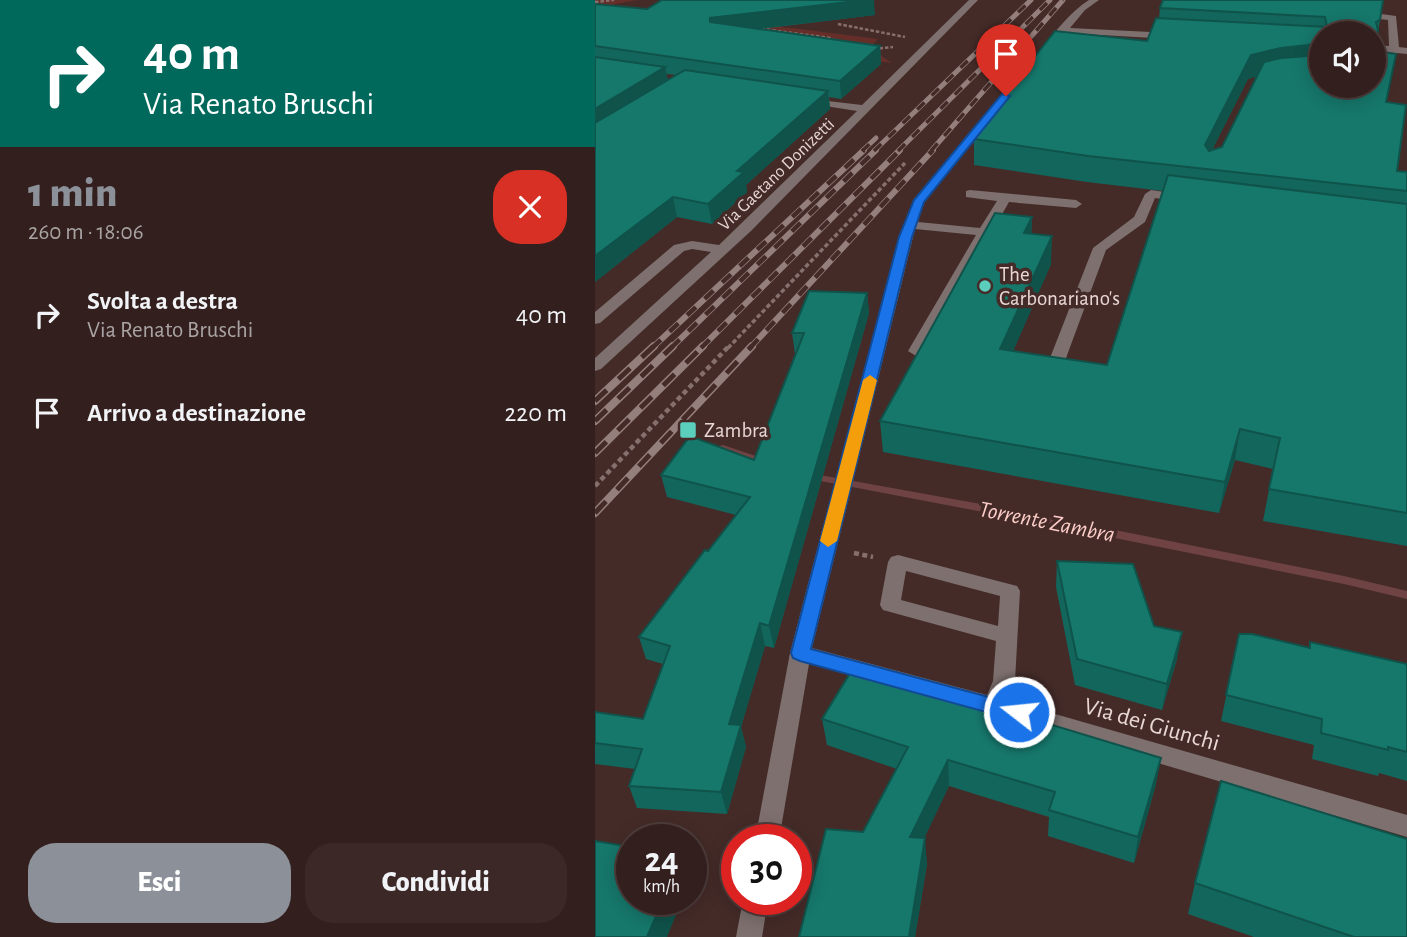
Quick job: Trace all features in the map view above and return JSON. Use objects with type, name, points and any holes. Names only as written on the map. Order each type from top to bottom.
[{"type":"street","name":"Via Gaetano Donizetti","points":[[595,366],[723,250],[847,130],[974,0]]},
{"type":"street","points":[[1041,55],[1082,8],[1095,0]]},
{"type":"street","points":[[1346,13],[1393,18],[1394,50]]},
{"type":"street","points":[[1062,30],[1184,36]]},
{"type":"street","points":[[1386,49],[1407,51]]},
{"type":"street","points":[[770,824],[800,653],[910,225],[918,202],[1014,85]]},
{"type":"street","points":[[797,99],[865,109]]},
{"type":"street","points":[[970,194],[1076,204]]},
{"type":"street","points":[[1058,358],[1100,248],[1140,219],[1151,194],[1200,201]]},
{"type":"street","points":[[916,351],[1005,198]]},
{"type":"street","points":[[910,225],[984,232]]},
{"type":"street","points":[[595,320],[678,248],[692,245],[723,250]]},
{"type":"street","points":[[993,705],[1003,681],[1007,636],[1010,591],[898,562],[890,605],[1007,636]]},
{"type":"street","name":"Via dei Giunchi","points":[[800,653],[993,705],[1407,826]]},
{"type":"street","points":[[749,937],[754,915]]},
{"type":"path","points":[[595,2],[614,0]]},
{"type":"path","points":[[838,24],[905,37]]},
{"type":"path","points":[[747,27],[830,38],[843,47]]},
{"type":"path","points":[[870,49],[894,47]]},
{"type":"path","points":[[595,486],[905,163]]},
{"type":"path","points":[[827,547],[898,562]]},
{"type":"shaded area","points":[[595,0],[637,0],[611,5],[878,39],[869,48],[892,63],[791,50],[595,12]]},
{"type":"building","points":[[662,0],[865,0],[710,18],[710,22],[880,46],[840,81],[595,46],[595,4],[647,9]]},
{"type":"building","points":[[1163,0],[1383,0],[1378,21],[1326,21],[1325,17],[1160,8]]},
{"type":"building","points":[[1156,18],[1309,26],[1309,45],[1251,55],[1205,145],[1209,151],[1222,147],[1264,62],[1309,56],[1309,98],[1386,98],[1386,53],[1396,54],[1386,102],[1406,105],[1397,171],[1407,172],[1407,191],[1088,156],[974,139],[992,116],[988,116],[1055,31],[1147,41]]},
{"type":"building","points":[[595,57],[665,67],[595,109]]},
{"type":"building","points":[[685,70],[828,91],[737,171],[744,172],[708,204],[673,197],[595,256],[595,123]]},
{"type":"building","points":[[1168,175],[1407,204],[1407,513],[1269,489],[1280,438],[1240,429],[1225,482],[880,421],[995,213],[1032,217],[1024,233],[1052,236],[1000,349],[1107,365]]},
{"type":"building","points":[[809,291],[867,293],[769,626],[760,623],[729,724],[741,725],[721,792],[629,786],[642,749],[595,743],[595,712],[643,719],[670,646],[639,637],[705,550],[708,551],[750,497],[661,475],[690,436],[754,460],[804,333],[792,333]]},
{"type":"building","points":[[1057,561],[1133,564],[1154,626],[1182,632],[1167,684],[1077,659]]},
{"type":"building","points":[[1239,634],[1252,634],[1310,648],[1310,642],[1407,664],[1407,752],[1388,747],[1388,750],[1321,733],[1322,719],[1226,695]]},
{"type":"building","points":[[855,665],[1161,758],[1138,837],[1049,810],[1055,792],[948,760],[910,837],[925,838],[909,937],[799,937],[804,915],[812,915],[812,885],[826,829],[863,832],[908,747],[822,719]]},
{"type":"building","points":[[1221,781],[1407,839],[1407,937],[1354,937],[1195,883]]},
{"type":"building","points":[[595,841],[616,844],[616,915],[657,915],[647,937],[595,937]]},
{"type":"waterway","name":"Torrente Zambra","points":[[723,448],[767,463]]},
{"type":"waterway","name":"Torrente Zambra","points":[[809,476],[1025,516],[1407,595]]},
{"type":"railway","points":[[874,151],[1031,0]]},
{"type":"railway","points":[[898,151],[1050,0]]},
{"type":"railway","points":[[931,151],[1063,0]]},
{"type":"railway","points":[[862,151],[876,138]]},
{"type":"railway","points":[[652,348],[864,150]]},
{"type":"railway","points":[[671,348],[876,150]]},
{"type":"railway","points":[[701,348],[900,150]]},
{"type":"railway","points":[[750,348],[933,150]]},
{"type":"railway","points":[[595,401],[654,346]]},
{"type":"railway","points":[[595,421],[673,346]]},
{"type":"railway","points":[[595,453],[703,346]]},
{"type":"railway","points":[[595,513],[752,346]]},
{"type":"slow traffic","points":[[828,541],[870,380]]},
{"type":"place","name":"The Carbonariano's","points":[[985,286]]},
{"type":"place","name":"Zambra","points":[[688,430]]},
{"type":"route","points":[[1006,96],[918,202],[905,237],[800,653],[1019,712]]}]
